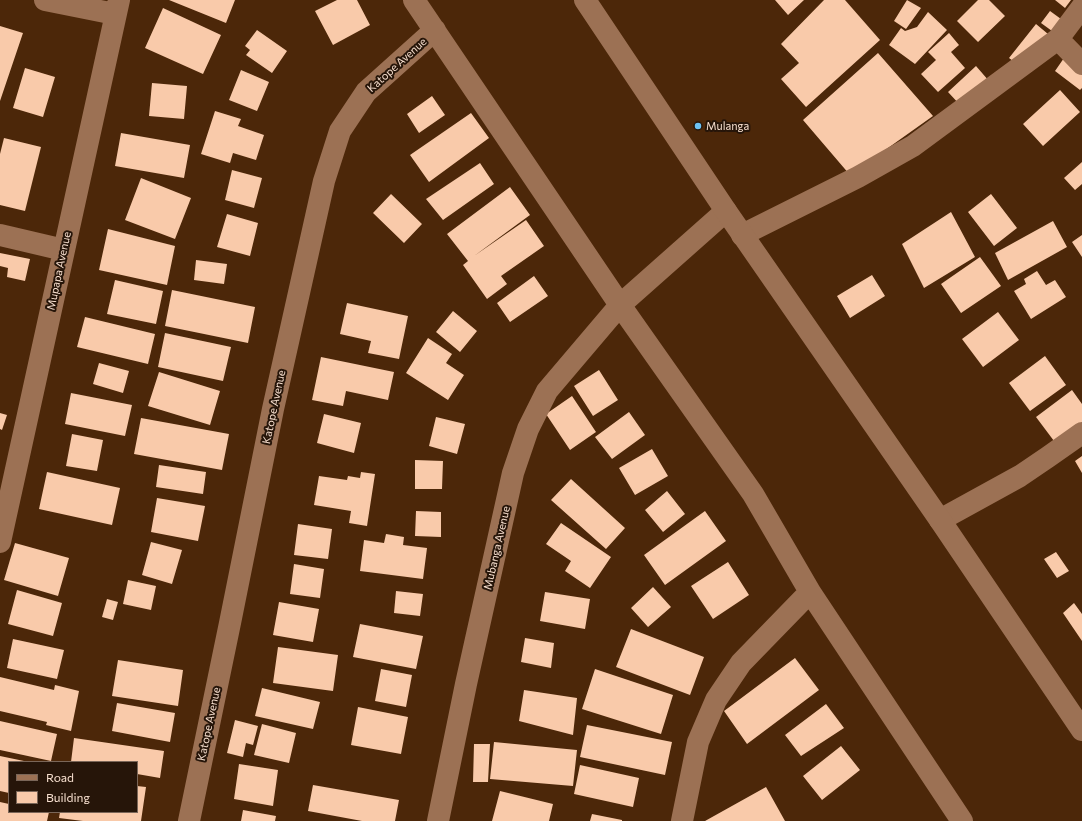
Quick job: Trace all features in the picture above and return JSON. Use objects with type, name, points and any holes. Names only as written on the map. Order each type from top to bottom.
[{"type":"street","points":[[45,0],[117,7]]},
{"type":"street","points":[[414,0],[620,305],[753,494],[810,592],[962,821]]},
{"type":"street","points":[[585,0],[742,235],[940,520],[1082,730]]},
{"type":"street","name":"Mupapa Avenue","points":[[0,542],[117,7]]},
{"type":"street","points":[[742,235],[858,177],[913,146],[1058,39],[1082,7]]},
{"type":"street","name":"Katope Avenue","points":[[189,821],[273,409],[324,181],[340,130],[366,92],[435,30]]},
{"type":"street","points":[[1058,39],[1082,64]]},
{"type":"street","name":"Mubanga Avenue","points":[[438,821],[466,684],[514,473],[528,429],[547,391],[620,305],[726,211]]},
{"type":"street","points":[[0,235],[64,250]]},
{"type":"street","points":[[940,520],[1020,476],[1082,433]]},
{"type":"street","points":[[682,821],[698,742],[716,700],[741,663],[810,592]]},
{"type":"building","points":[[169,0],[235,0],[226,23]]},
{"type":"building","points":[[337,0],[357,0],[370,25],[333,45],[315,11]]},
{"type":"building","points":[[775,0],[804,0],[788,15]]},
{"type":"building","points":[[824,0],[845,0],[880,40],[806,107],[781,79],[799,63],[781,44]]},
{"type":"building","points":[[907,0],[921,8],[906,29],[894,21]]},
{"type":"building","points":[[978,0],[989,0],[1005,16],[978,42],[957,21]]},
{"type":"building","points":[[1055,0],[1071,0],[1065,8]]},
{"type":"building","points":[[163,8],[221,35],[203,74],[145,48]]},
{"type":"building","points":[[1050,11],[1061,19],[1052,31],[1041,23]]},
{"type":"building","points":[[928,12],[947,30],[915,64],[889,45],[901,28],[905,31],[917,27]]},
{"type":"building","points":[[1036,24],[1048,34],[1021,67],[1009,58]]},
{"type":"building","points":[[0,26],[23,33],[0,101]]},
{"type":"building","points":[[257,30],[287,51],[272,73],[246,55],[250,50],[245,46]]},
{"type":"building","points":[[949,33],[959,45],[951,52],[965,68],[938,92],[921,74],[936,60],[928,52]]},
{"type":"building","points":[[878,53],[933,116],[850,175],[803,120]]},
{"type":"building","points":[[1064,58],[1082,71],[1082,88],[1080,90],[1055,71]]},
{"type":"building","points":[[976,66],[989,81],[961,106],[948,92]]},
{"type":"building","points":[[25,68],[55,77],[43,117],[13,108]]},
{"type":"building","points":[[241,70],[269,82],[257,111],[229,100]]},
{"type":"building","points":[[152,83],[187,86],[184,119],[149,116]]},
{"type":"building","points":[[1060,90],[1080,112],[1043,146],[1023,124]]},
{"type":"building","points":[[432,96],[445,115],[419,133],[407,114]]},
{"type":"building","points":[[215,111],[241,119],[238,126],[264,135],[256,160],[233,153],[230,163],[201,154]]},
{"type":"building","points":[[471,113],[489,138],[429,182],[410,155]]},
{"type":"building","points":[[121,133],[190,145],[184,178],[115,166]]},
{"type":"building","points":[[4,138],[41,147],[25,211],[0,205],[0,154]]},
{"type":"building","points":[[1082,162],[1082,184],[1075,190],[1064,178]]},
{"type":"building","points":[[480,163],[494,184],[443,220],[426,199]]},
{"type":"building","points":[[232,170],[262,178],[254,208],[225,200]]},
{"type":"building","points":[[141,178],[191,198],[175,239],[125,220]]},
{"type":"building","points":[[510,187],[530,215],[474,256],[526,220],[544,246],[501,276],[507,284],[487,299],[463,265],[468,261],[447,234]]},
{"type":"building","points":[[391,194],[422,224],[404,243],[373,213]]},
{"type":"building","points":[[991,194],[1017,228],[994,246],[968,212]]},
{"type":"building","points":[[951,212],[975,257],[924,288],[902,244]]},
{"type":"building","points":[[227,214],[258,223],[250,256],[217,247]]},
{"type":"building","points":[[1053,221],[1067,247],[1008,280],[995,253]]},
{"type":"building","points":[[108,229],[175,246],[167,285],[99,270]]},
{"type":"building","points":[[1082,235],[1082,257],[1072,242]]},
{"type":"building","points":[[0,253],[30,259],[25,281],[7,277],[8,268],[0,266]]},
{"type":"building","points":[[980,257],[1001,286],[961,313],[941,284]]},
{"type":"building","points":[[196,260],[227,264],[224,284],[194,280]]},
{"type":"building","points":[[1037,271],[1046,285],[1055,280],[1066,297],[1031,319],[1014,291],[1026,284],[1024,279]]},
{"type":"building","points":[[872,275],[885,296],[850,318],[837,296]]},
{"type":"building","points":[[534,276],[548,296],[510,322],[497,303]]},
{"type":"building","points":[[115,280],[163,291],[156,324],[107,314]]},
{"type":"building","points":[[172,290],[255,307],[248,343],[165,326]]},
{"type":"building","points":[[347,303],[408,316],[399,359],[368,353],[371,341],[340,334]]},
{"type":"building","points":[[453,311],[477,331],[460,352],[436,332]]},
{"type":"building","points":[[998,312],[1019,340],[983,367],[962,339]]},
{"type":"building","points":[[85,317],[155,334],[148,364],[77,347]]},
{"type":"building","points":[[165,333],[231,347],[223,381],[158,367]]},
{"type":"building","points":[[428,338],[452,354],[446,363],[464,375],[448,400],[406,373]]},
{"type":"building","points":[[1045,356],[1066,385],[1030,411],[1009,383]]},
{"type":"building","points":[[321,357],[394,372],[388,400],[346,391],[343,406],[312,400]]},
{"type":"building","points":[[99,363],[129,371],[123,393],[93,384]]},
{"type":"building","points":[[599,370],[618,400],[593,416],[574,386]]},
{"type":"building","points":[[159,372],[220,391],[210,425],[148,406]]},
{"type":"building","points":[[1072,390],[1082,404],[1082,426],[1057,445],[1036,417]]},
{"type":"building","points":[[71,393],[132,405],[125,436],[65,424]]},
{"type":"building","points":[[572,396],[596,432],[570,450],[546,414]]},
{"type":"building","points":[[629,412],[645,435],[612,459],[595,437]]},
{"type":"building","points":[[0,413],[7,415],[2,430],[0,429]]},
{"type":"building","points":[[324,414],[361,423],[354,453],[317,443]]},
{"type":"building","points":[[436,417],[465,424],[457,454],[429,446]]},
{"type":"building","points":[[141,418],[229,434],[222,470],[134,454]]},
{"type":"building","points":[[72,434],[103,440],[97,471],[66,466]]},
{"type":"building","points":[[652,449],[668,476],[635,495],[619,468]]},
{"type":"building","points":[[1082,456],[1082,473],[1075,461]]},
{"type":"building","points":[[415,460],[443,461],[442,489],[415,489]]},
{"type":"building","points":[[159,465],[206,472],[203,494],[156,487]]},
{"type":"building","points":[[47,472],[120,488],[112,525],[39,509]]},
{"type":"building","points":[[361,472],[375,474],[367,526],[349,523],[351,511],[314,505],[319,476],[347,480],[348,476],[360,478]]},
{"type":"building","points":[[571,479],[625,528],[606,549],[551,500]]},
{"type":"building","points":[[667,491],[685,514],[663,532],[645,510]]},
{"type":"building","points":[[157,498],[205,506],[198,541],[151,532]]},
{"type":"building","points":[[416,511],[441,512],[441,537],[415,536]]},
{"type":"building","points":[[705,511],[726,541],[665,585],[644,555]]},
{"type":"building","points":[[561,523],[611,557],[590,588],[565,571],[571,561],[546,544]]},
{"type":"building","points":[[298,524],[332,529],[328,559],[294,555]]},
{"type":"building","points":[[386,534],[404,537],[403,545],[427,548],[423,579],[360,571],[364,540],[384,543]]},
{"type":"building","points":[[151,542],[182,550],[172,584],[142,575]]},
{"type":"building","points":[[15,543],[69,558],[58,596],[4,580]]},
{"type":"building","points":[[1056,552],[1069,571],[1057,578],[1044,559]]},
{"type":"building","points":[[728,562],[749,595],[713,619],[691,586]]},
{"type":"building","points":[[294,564],[324,569],[320,598],[290,594]]},
{"type":"building","points":[[128,580],[156,586],[151,610],[123,604]]},
{"type":"building","points":[[653,587],[671,607],[648,627],[631,608]]},
{"type":"building","points":[[17,590],[62,603],[53,636],[8,624]]},
{"type":"building","points":[[396,591],[423,594],[420,616],[394,613]]},
{"type":"building","points":[[545,592],[590,599],[585,629],[540,621]]},
{"type":"building","points":[[107,599],[118,602],[113,620],[102,617]]},
{"type":"building","points":[[279,602],[319,609],[313,642],[273,635]]},
{"type":"building","points":[[1074,603],[1082,614],[1082,641],[1063,613]]},
{"type":"building","points":[[360,624],[423,636],[416,669],[353,657]]},
{"type":"building","points":[[631,629],[704,657],[690,695],[616,667]]},
{"type":"building","points":[[525,638],[554,643],[551,668],[521,662]]},
{"type":"building","points":[[13,639],[64,650],[57,679],[7,668]]},
{"type":"building","points":[[278,647],[338,655],[333,691],[273,683]]},
{"type":"building","points":[[795,658],[819,690],[747,744],[724,711]]},
{"type":"building","points":[[118,660],[183,670],[178,706],[112,696]]},
{"type":"building","points":[[381,669],[412,675],[406,707],[375,701]]},
{"type":"building","points":[[595,669],[673,695],[661,734],[582,709]]},
{"type":"building","points":[[0,677],[54,690],[55,685],[79,691],[71,731],[46,725],[47,722],[0,711]]},
{"type":"building","points":[[262,688],[320,702],[313,729],[255,716]]},
{"type":"building","points":[[524,690],[577,698],[573,735],[519,721]]},
{"type":"building","points":[[117,703],[175,713],[170,742],[112,731]]},
{"type":"building","points":[[826,704],[844,728],[801,756],[785,735]]},
{"type":"building","points":[[358,707],[408,717],[401,754],[351,745]]},
{"type":"building","points":[[235,720],[258,726],[253,745],[246,743],[243,757],[227,753]]},
{"type":"building","points":[[0,721],[57,734],[51,761],[0,750]]},
{"type":"building","points":[[262,724],[296,733],[289,763],[254,755]]},
{"type":"building","points":[[587,725],[672,742],[665,775],[580,757]]},
{"type":"building","points":[[74,738],[164,751],[160,778],[138,774],[138,761],[71,761]]},
{"type":"building","points":[[494,742],[577,750],[573,786],[490,779]]},
{"type":"building","points":[[474,744],[490,744],[488,782],[473,782]]},
{"type":"building","points":[[841,746],[860,770],[822,800],[803,776]]},
{"type":"building","points":[[0,756],[24,761],[8,761],[8,793],[0,791]]},
{"type":"building","points":[[239,764],[278,770],[273,806],[234,799]]},
{"type":"building","points":[[580,765],[639,778],[633,807],[574,794]]},
{"type":"building","points":[[313,785],[399,800],[395,821],[362,821],[308,811]]},
{"type":"building","points":[[138,786],[146,787],[141,821],[83,821],[59,818],[60,813],[138,813]]},
{"type":"building","points":[[766,787],[785,821],[705,821]]},
{"type":"building","points":[[500,791],[553,804],[549,821],[492,821]]},
{"type":"building","points":[[0,802],[8,804],[8,813],[49,813],[47,821],[0,821]]},
{"type":"building","points":[[243,810],[276,816],[275,821],[241,821]]},
{"type":"building","points":[[592,814],[622,820],[622,821],[590,821]]},
{"type":"place","name":"Mulanga","points":[[698,126]]}]
